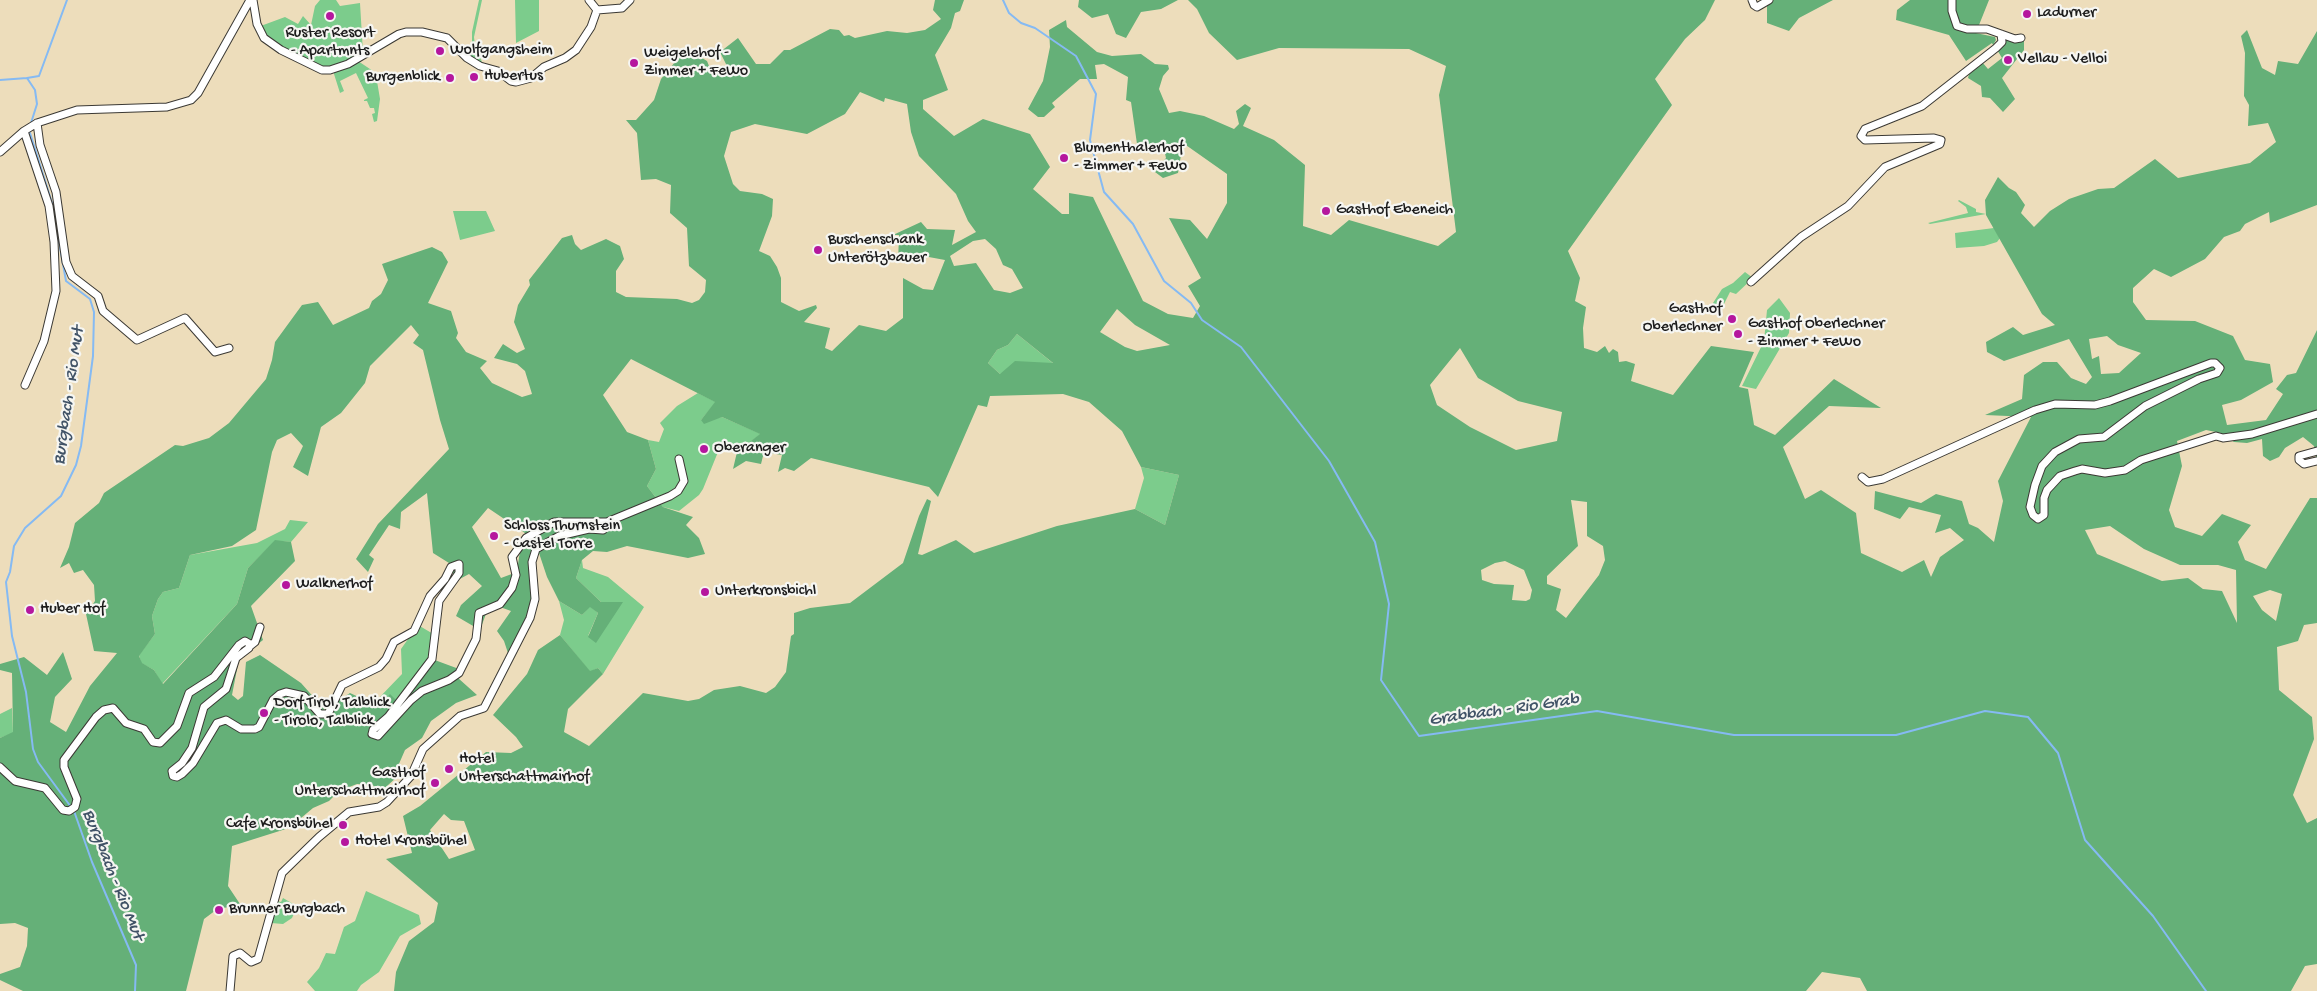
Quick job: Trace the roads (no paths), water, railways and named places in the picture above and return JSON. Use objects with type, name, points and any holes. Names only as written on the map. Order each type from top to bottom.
[{"type":"street","points":[[251,0],[257,24],[264,38],[281,50],[322,70],[330,70],[348,64],[399,34],[422,32],[447,38],[459,52],[480,66],[498,71],[511,81],[516,82],[531,78],[544,66],[565,58],[576,50],[588,33],[597,10]]},
{"type":"street","points":[[0,152],[24,131],[37,123],[77,110],[167,108],[191,100],[198,93],[251,0]]},
{"type":"street","points":[[589,0],[597,10]]},
{"type":"street","points":[[597,10],[622,8],[630,0]]},
{"type":"street","points":[[1752,0],[1757,7],[1769,0]]},
{"type":"street","points":[[1952,0],[1952,11],[1958,26],[1967,29],[1987,29],[2009,38],[2022,38]]},
{"type":"street","points":[[1751,282],[1801,237],[1848,206],[1885,168],[1940,144],[1941,140],[1934,138],[1866,140],[1861,136],[1865,129],[1922,106],[1996,48],[2002,42],[2001,34]]},
{"type":"street","points":[[37,123],[40,145],[56,192],[66,262],[72,276],[98,296],[103,311],[137,340],[184,318],[215,352],[228,348]]},
{"type":"street","points":[[24,131],[49,206],[54,242],[56,291],[44,341],[25,385]]},
{"type":"street","points":[[1862,477],[1868,482],[1882,479],[2034,410],[2054,404],[2096,405],[2212,363],[2215,363],[2220,368],[2217,373],[2199,379],[2145,406],[2104,437],[2079,439],[2055,452],[2039,472],[2030,508],[2033,515],[2038,518],[2044,515],[2044,498],[2047,490],[2060,476],[2082,469],[2105,473],[2125,470],[2148,458],[2216,436],[2244,435],[2317,414]]},
{"type":"street","points":[[2317,451],[2299,456],[2299,460],[2304,464],[2317,461]]},
{"type":"street","points":[[260,627],[255,642],[236,658],[226,689],[204,707],[192,748],[182,763],[172,771],[175,777],[182,774],[193,763],[217,722],[226,720],[241,730],[255,729],[259,727],[273,700],[280,694],[286,692],[304,696],[320,714],[328,714],[342,685],[378,667],[386,659],[394,642],[414,631],[430,596],[445,578],[451,567],[459,564],[459,573],[439,601],[432,659],[388,717],[373,730],[373,736],[380,735],[411,700],[422,691],[449,680],[459,673],[476,639],[479,613],[500,604],[512,588],[516,575],[512,557],[526,538],[554,522],[606,522],[670,496],[678,491],[684,481],[679,458]]},
{"type":"street","points":[[230,991],[233,956],[240,953],[253,962],[262,947],[282,874],[319,837],[348,812],[379,807],[387,802],[411,776],[423,749],[460,716],[484,708],[530,618],[535,599],[532,562],[536,550],[559,536],[589,529],[602,530],[607,526],[606,522]]},
{"type":"street","points":[[0,767],[15,781],[45,788],[63,810],[72,809],[77,799],[64,766],[64,760],[96,717],[104,710],[113,708],[126,722],[144,729],[153,742],[160,743],[177,726],[189,693],[214,677],[242,642],[248,642],[250,646]]},
{"type":"waterway","points":[[27,78],[39,76],[67,0]]},
{"type":"waterway","name":"Grabbach - Rio Grab","points":[[1003,0],[1009,13],[1021,23],[1035,28],[1076,56],[1096,94],[1090,140],[1104,192],[1133,224],[1164,281],[1191,303],[1202,320],[1241,347],[1329,461],[1375,542],[1389,604],[1381,680],[1419,736],[1597,711],[1734,735],[1896,735],[1985,711],[2028,717],[2058,753],[2085,840],[2153,916],[2206,991]]},
{"type":"waterway","name":"Burgbach - Rio Mut","points":[[0,80],[27,78],[35,90],[37,104],[31,123]]},
{"type":"waterway","name":"Burgbach - Rio Mut","points":[[30,133],[52,203]]},
{"type":"waterway","name":"Burgbach - Rio Mut","points":[[53,208],[66,281],[90,299],[94,312],[93,356],[81,446],[76,465],[61,496],[25,528],[14,546],[10,572],[6,582],[12,636],[26,692],[33,749],[38,762],[71,807]]},
{"type":"waterway","name":"Burgbach - Rio Mut","points":[[74,811],[92,862],[136,965],[135,991]]},
{"type":"place","name":"Ladurner","points":[[2027,14]]},
{"type":"place","name":"Ruster Resort - Apartmnts","points":[[330,16]]},
{"type":"place","name":"Wolfgangsheim","points":[[440,51]]},
{"type":"place","name":"Vellau - Velloi","points":[[2008,60]]},
{"type":"place","name":"Weigelehof - Zimmer + FeWo","points":[[634,63]]},
{"type":"place","name":"Hubertus","points":[[474,77]]},
{"type":"place","name":"Burgenblick","points":[[450,78]]},
{"type":"place","name":"Blumenthalerhof - Zimmer + FeWo","points":[[1064,158]]},
{"type":"place","name":"Gasthof Ebeneich","points":[[1326,211]]},
{"type":"place","name":"Buschenschank Unterötzbauer","points":[[818,250]]},
{"type":"place","name":"Gasthof Oberlechner","points":[[1732,319]]},
{"type":"place","name":"Gasthof Oberlechner - Zimmer + FeWo","points":[[1738,334]]},
{"type":"place","name":"Oberanger","points":[[704,449]]},
{"type":"place","name":"Schloss Thurnstein - Castel Torre","points":[[494,536]]},
{"type":"place","name":"Walknerhof","points":[[286,585]]},
{"type":"place","name":"Unterkronsbichl","points":[[705,592]]},
{"type":"place","name":"Huber Hof","points":[[30,610]]},
{"type":"place","name":"Dorf Tirol, Talblick - Tirolo, Talblick","points":[[264,713]]},
{"type":"place","name":"Hotel Unterschattmairhof","points":[[449,769]]},
{"type":"place","name":"Gasthof Unterschattmairhof","points":[[435,783]]},
{"type":"place","name":"Cafe Kronsbühel","points":[[343,825]]},
{"type":"place","name":"Hotel Kronsbühel","points":[[345,842]]},
{"type":"place","name":"Brunner Burgbach","points":[[219,910]]}]
